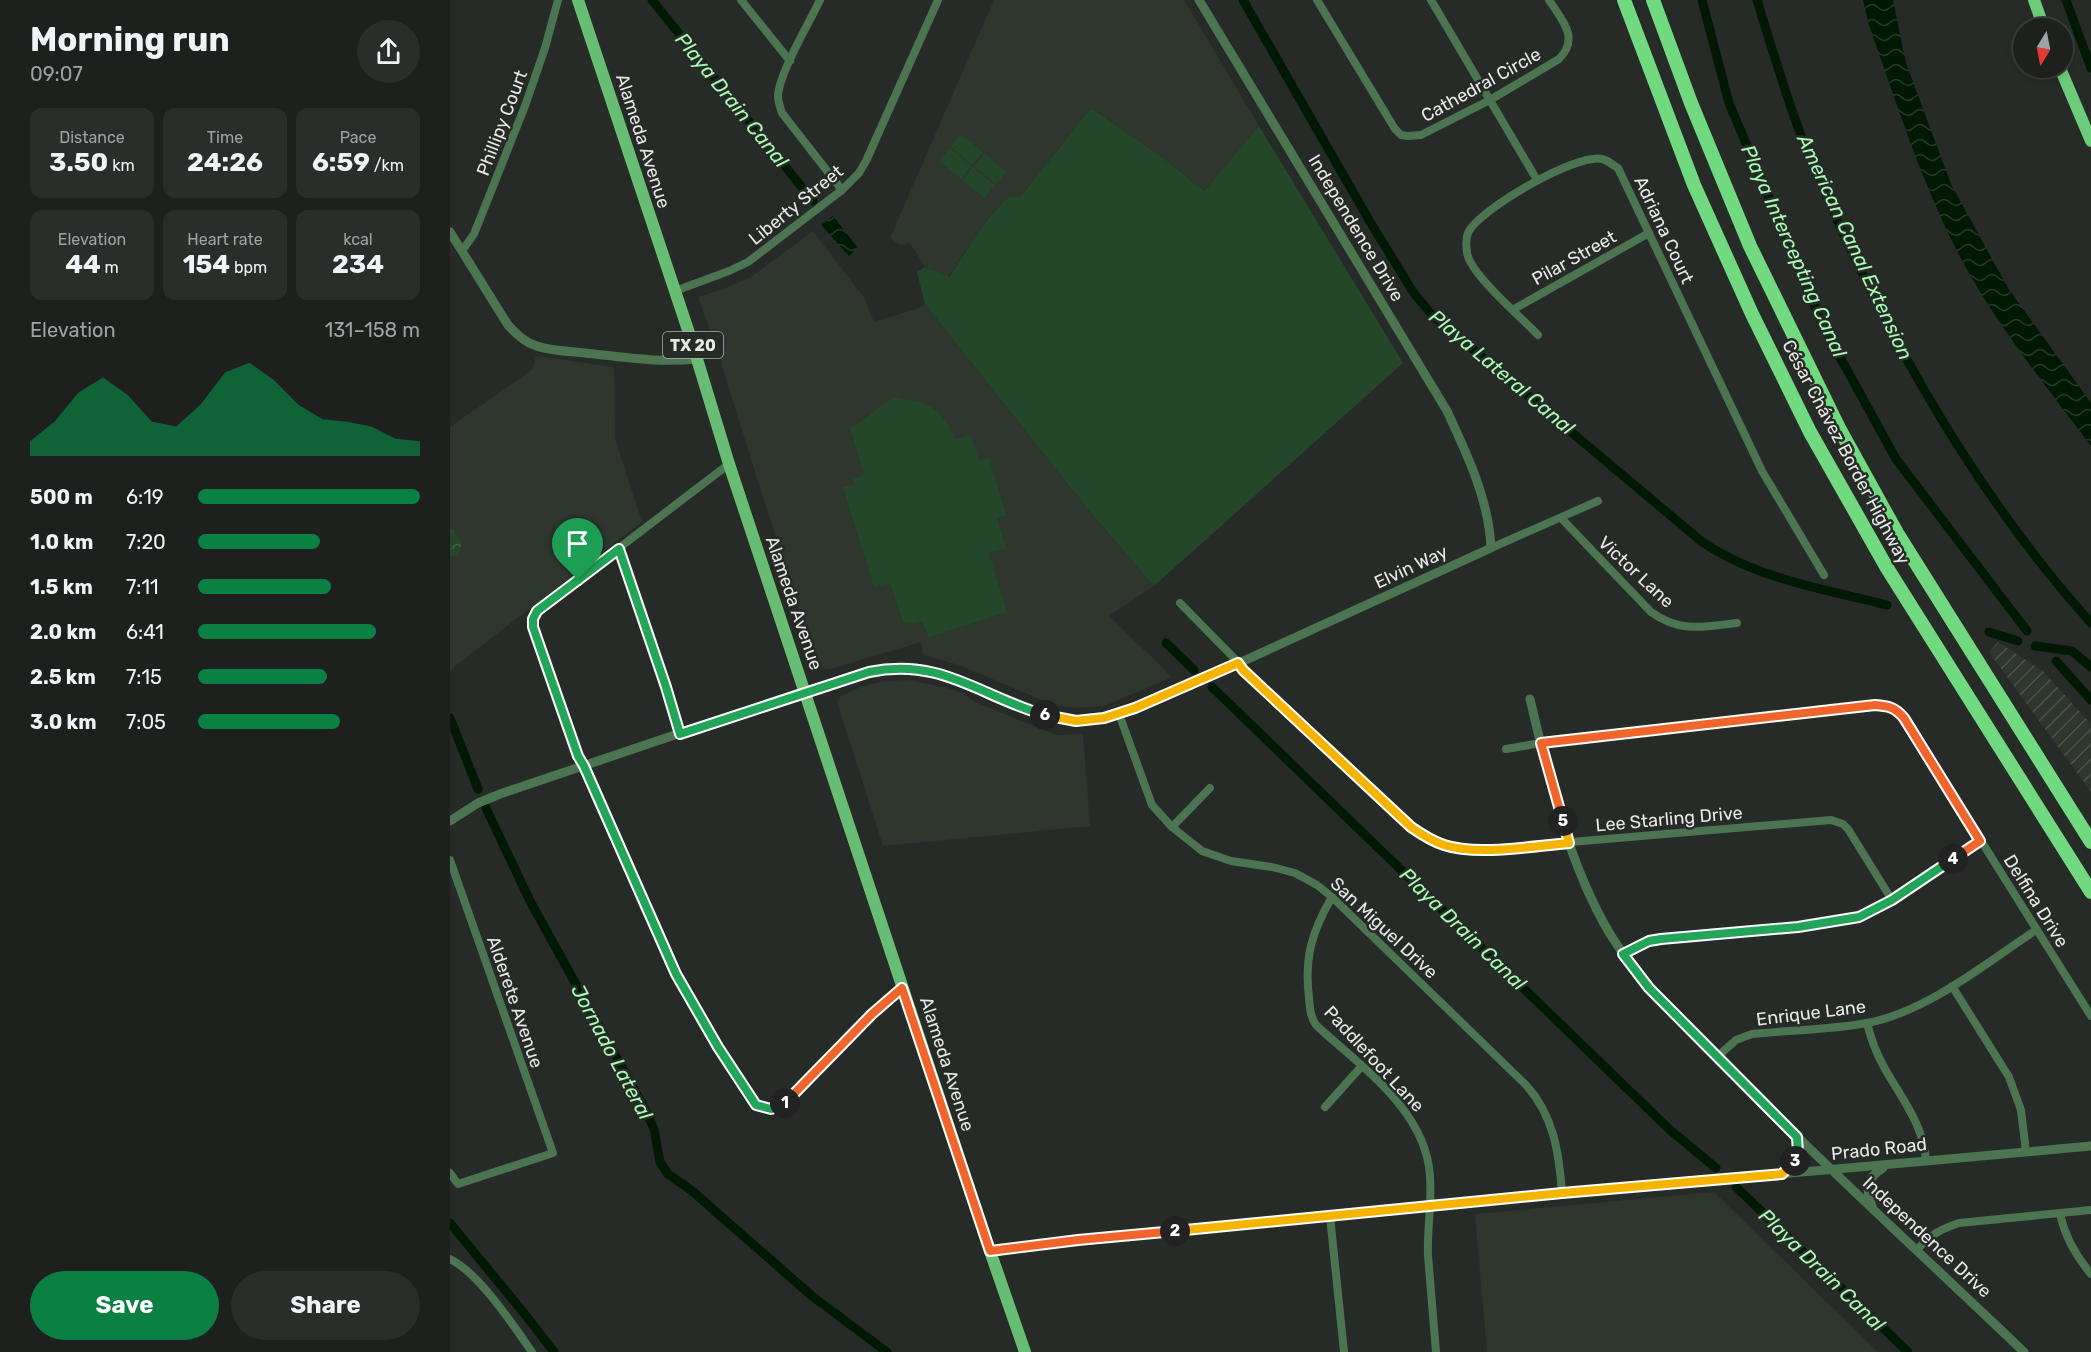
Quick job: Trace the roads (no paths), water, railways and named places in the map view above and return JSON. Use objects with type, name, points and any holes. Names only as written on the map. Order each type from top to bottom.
[{"type":"highway","points":[[2034,0],[2040,18]]},
{"type":"highway","name":"César Chávez Border Highway","points":[[1624,4],[1694,185],[1752,315],[1810,432],[1902,593],[2091,892]]},
{"type":"highway","name":"César Chávez Border Highway","points":[[1655,4],[1691,103],[1750,246],[1840,430],[1897,533],[2091,842]]},
{"type":"highway","points":[[2064,78],[2091,141]]},
{"type":"highway","points":[[2065,801],[2091,834]]},
{"type":"main road","name":"Alameda Avenue","points":[[578,0],[902,988],[1025,1352]]},
{"type":"street","name":"Phillipy Court","points":[[462,251],[474,234],[525,106],[546,48],[558,0]]},
{"type":"street","points":[[741,0],[790,61]]},
{"type":"street","points":[[820,0],[790,61],[779,90],[779,106],[782,113],[842,190]]},
{"type":"street","name":"Liberty Street","points":[[675,291],[748,262],[842,190],[859,173],[938,0]]},
{"type":"street","name":"Independence Drive","points":[[1199,0],[1447,411],[1474,475],[1482,500],[1491,548]]},
{"type":"street","name":"Cathedral Circle","points":[[1317,0],[1395,129],[1401,135],[1408,136],[1421,135],[1490,100],[1559,59],[1567,51],[1570,41],[1567,29],[1549,0]]},
{"type":"street","points":[[1431,0],[1537,180]]},
{"type":"street","name":"Adriana Court","points":[[1538,335],[1514,309],[1489,289],[1467,254],[1468,234],[1480,217],[1537,180],[1582,160],[1602,159],[1618,168],[1762,471],[1824,575]]},
{"type":"street","points":[[450,232],[508,325],[517,335],[532,344],[557,350],[639,359],[676,361],[697,358]]},
{"type":"street","name":"Pilar Street","points":[[1514,309],[1649,233]]},
{"type":"street","points":[[729,464],[543,606],[533,619],[533,627],[578,756],[676,974],[718,1047],[756,1105],[771,1109],[786,1102],[872,1014],[902,988]]},
{"type":"street","name":"Elvin Way","points":[[450,821],[478,803],[805,691],[876,670],[916,668],[948,676],[1052,717],[1089,720],[1119,714],[1215,674],[1598,501]]},
{"type":"street","name":"Victor Lane","points":[[1561,518],[1634,596],[1659,618],[1680,627],[1696,628],[1737,623]]},
{"type":"street","points":[[619,549],[680,734]]},
{"type":"street","name":"Lee Starling Drive","points":[[1180,603],[1243,670],[1411,827],[1444,845],[1476,850],[1823,819],[1843,824],[1848,829],[1892,900]]},
{"type":"street","name":"Independence Drive","points":[[1530,699],[1569,843],[1598,911],[1623,954],[1649,988],[1831,1171],[2024,1352]]},
{"type":"street","name":"Delfina Drive","points":[[1506,749],[1541,743],[1875,705],[1893,707],[1904,718],[2091,1016]]},
{"type":"street","name":"San Miguel Drive","points":[[1119,714],[1152,805],[1172,827],[1202,851],[1231,861],[1295,873],[1317,885],[1536,1096],[1546,1113],[1557,1144],[1562,1193]]},
{"type":"street","points":[[1172,827],[1210,789]]},
{"type":"street","points":[[1623,954],[1649,941],[1661,939],[1845,921],[1892,900],[1980,841]]},
{"type":"street","name":"Alderete Avenue","points":[[450,860],[553,1153],[458,1184],[450,1173]]},
{"type":"street","name":"Paddlefoot Lane","points":[[1332,897],[1320,917],[1311,941],[1307,971],[1310,1013],[1316,1025],[1393,1097],[1414,1123],[1425,1146],[1432,1205],[1428,1255],[1436,1352]]},
{"type":"street","name":"Enrique Lane","points":[[1717,1057],[1736,1040],[1752,1034],[1867,1023],[1896,1014],[1921,1004],[1952,986],[2036,930]]},
{"type":"street","points":[[1952,986],[2013,1084],[2021,1110],[2026,1152]]},
{"type":"street","points":[[1867,1023],[1874,1047],[1884,1068],[1919,1129],[1925,1147],[1926,1161]]},
{"type":"street","points":[[1325,1107],[1361,1067]]},
{"type":"street","points":[[1782,1174],[1794,1164],[1797,1158],[1797,1137]]},
{"type":"street","name":"Prado Road","points":[[990,1251],[1078,1240],[1432,1205],[2091,1146]]},
{"type":"street","points":[[1872,1208],[1867,1195],[1868,1183],[1877,1171],[1888,1165]]},
{"type":"street","points":[[1917,1250],[1938,1230],[1959,1223],[2091,1210]]},
{"type":"street","points":[[2060,1214],[2076,1255],[2091,1274]]},
{"type":"street","points":[[1330,1216],[1344,1352]]},
{"type":"street","points":[[450,1259],[464,1268],[486,1291],[532,1352]]},
{"type":"water","points":[[1863,0],[1893,0],[1906,63],[1951,184],[2008,288],[2091,403],[2091,446],[2003,327],[1957,251],[1931,195],[1909,138],[1868,22]]},
{"type":"water","points":[[833,216],[858,248],[849,256],[821,225]]},
{"type":"waterway","name":"Playa Drain Canal","points":[[652,0],[813,201]]},
{"type":"waterway","name":"Playa Lateral Canal","points":[[1243,0],[1369,220],[1413,292],[1432,315],[1701,541],[1722,554],[1767,574],[1887,605]]},
{"type":"waterway","name":"Playa Intercepting Canal","points":[[1702,0],[1729,103],[1824,328],[1896,459],[2027,631]]},
{"type":"waterway","name":"American Canal Extension","points":[[1757,0],[1802,138],[1859,268],[1891,331],[1963,454],[2045,569],[2091,623]]},
{"type":"waterway","points":[[2066,0],[2091,68]]},
{"type":"waterway","name":"Playa Lateral Canal","points":[[1989,632],[2018,641]]},
{"type":"waterway","name":"Playa Drain Canal","points":[[1166,643],[1194,670]]},
{"type":"waterway","name":"Playa Lateral Canal","points":[[2035,646],[2072,651],[2091,667]]},
{"type":"waterway","name":"Playa Intercepting Canal","points":[[2056,661],[2091,700]]},
{"type":"waterway","name":"Playa Drain Canal","points":[[1212,687],[1670,1130],[1716,1168]]},
{"type":"waterway","name":"Jornado Lateral","points":[[450,718],[478,789]]},
{"type":"waterway","name":"Jornado Lateral","points":[[486,808],[530,901],[647,1113],[654,1129],[660,1162],[668,1174],[691,1190],[812,1296],[887,1352]]},
{"type":"waterway","name":"Playa Drain Canal","points":[[1736,1187],[1908,1352]]},
{"type":"waterway","points":[[450,1223],[554,1352]]}]
